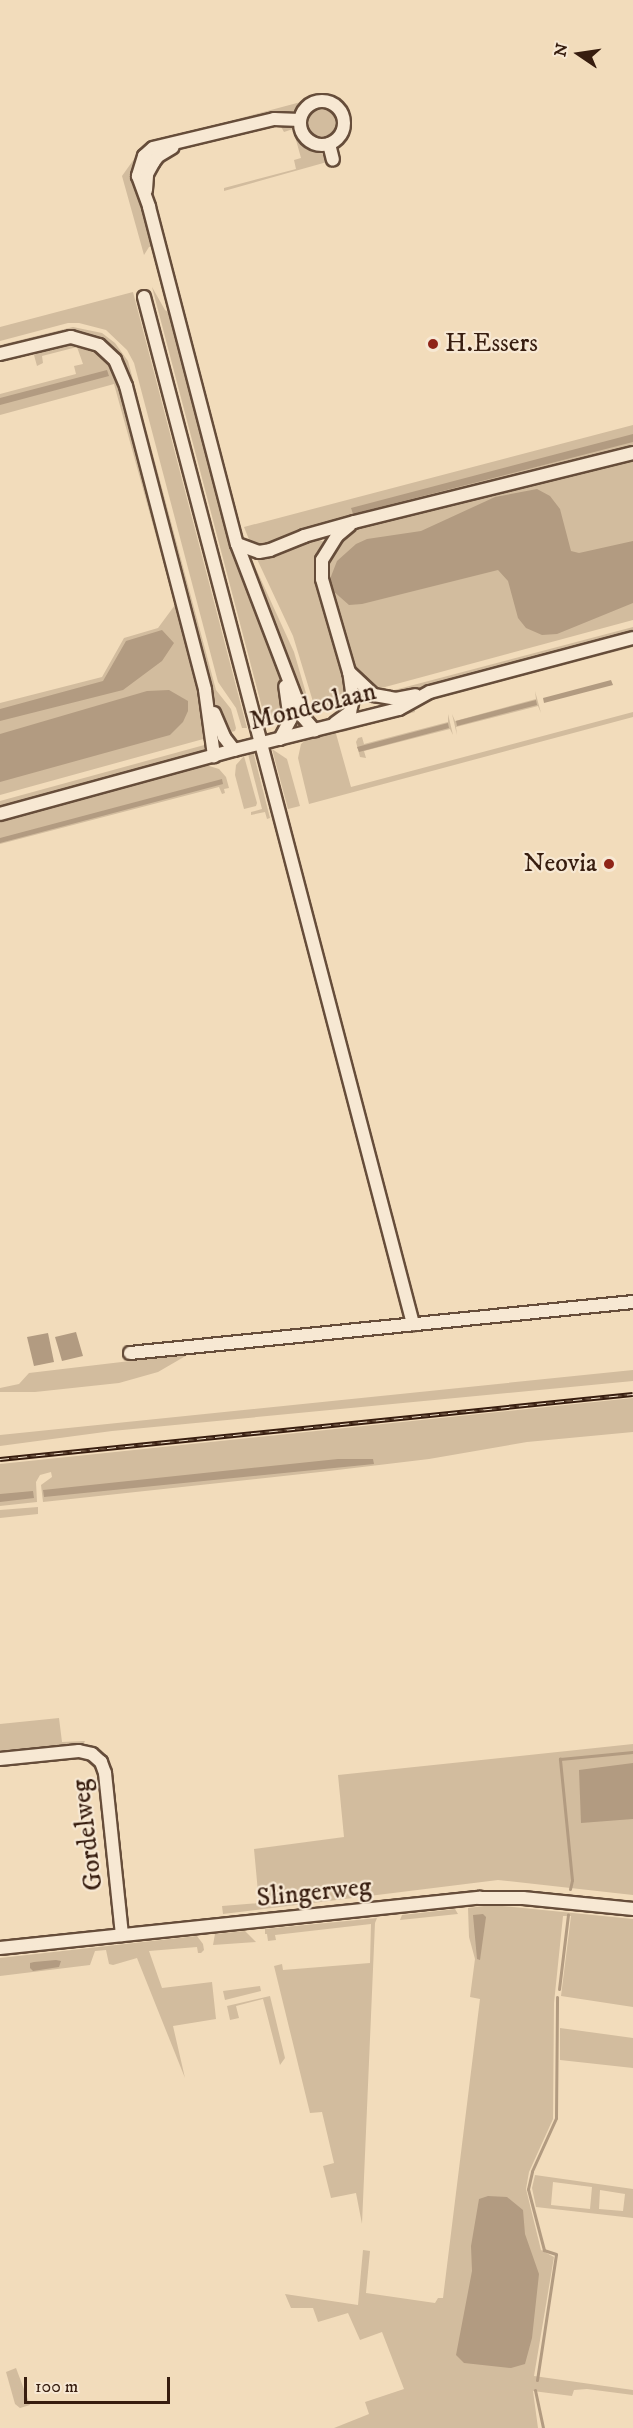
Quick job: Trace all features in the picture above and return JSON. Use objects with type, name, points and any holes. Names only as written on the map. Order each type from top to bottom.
[{"type":"street","points":[[315,103],[329,103],[338,108],[344,121],[339,139],[329,144],[316,144],[308,140],[302,131],[300,120],[306,109],[315,103]]},
{"type":"street","points":[[300,120],[274,118],[184,141],[165,151],[153,163],[147,174],[146,198],[237,544],[303,717],[321,730],[350,712],[353,699],[349,672],[322,579],[322,560],[337,536],[354,522]]},
{"type":"street","points":[[329,144],[333,160]]},
{"type":"street","points":[[144,297],[412,1324]]},
{"type":"street","points":[[0,354],[71,337],[99,345],[115,360],[126,386],[205,690],[214,756]]},
{"type":"street","points":[[237,544],[259,552],[270,550],[304,536],[354,522],[633,453]]},
{"type":"street","name":"Mondeolaan","points":[[0,814],[234,750],[399,709],[430,692],[633,638]]},
{"type":"street","points":[[280,658],[290,720],[280,739]]},
{"type":"street","points":[[349,672],[374,695],[396,699],[430,692]]},
{"type":"street","points":[[205,690],[224,737],[234,750]]},
{"type":"street","points":[[130,1353],[633,1302]]},
{"type":"street","name":"Gordelweg","points":[[0,1759],[79,1751],[92,1754],[101,1762],[105,1773],[122,1935]]},
{"type":"street","name":"Slingerweg","points":[[0,1948],[479,1898],[523,1898],[633,1909]]},
{"type":"shaded area","points":[[312,99],[296,111],[277,112],[201,132],[200,129]]},
{"type":"shaded area","points":[[323,109],[334,113],[338,124],[334,135],[323,139],[312,135],[308,124],[312,113]]},
{"type":"shaded area","points":[[284,123],[296,129],[304,142],[321,152],[327,162],[224,191],[224,188],[296,169],[294,160],[301,158],[293,129],[284,132],[280,125],[225,139],[225,136]]},
{"type":"shaded area","points":[[149,143],[149,147],[143,151],[154,246],[149,247],[144,255],[122,176],[144,145]]},
{"type":"shaded area","points":[[152,287],[165,310],[171,314],[232,544],[280,676],[286,718],[266,723]]},
{"type":"shaded area","points":[[133,292],[247,728],[242,728],[236,708],[218,682],[134,363],[127,350],[106,330],[79,323],[68,323],[0,341],[0,327]]},
{"type":"shaded area","points":[[73,327],[102,333],[115,343],[128,361],[216,690],[231,709],[235,731],[227,733],[215,702],[121,358],[103,339],[83,332],[71,332],[2,349],[4,344]]},
{"type":"shaded area","points":[[70,344],[100,355],[112,367],[119,381],[198,678],[207,738],[0,795],[0,703],[102,677],[124,638],[158,628],[175,605],[114,384],[0,415],[0,394],[76,374],[74,366],[83,364],[77,347],[42,356],[43,363],[37,366],[34,355],[38,353],[38,350]]},
{"type":"shaded area","points":[[107,370],[109,376],[0,405],[0,398]]},
{"type":"shaded area","points":[[633,425],[633,446],[295,534],[272,543],[262,545],[250,542],[244,527]]},
{"type":"shaded area","points":[[633,434],[633,442],[353,514],[351,508]]},
{"type":"shaded area","points":[[633,457],[633,620],[374,690],[356,673],[326,576],[331,553],[340,538],[353,530]]},
{"type":"shaded area","points":[[537,489],[550,496],[560,509],[571,551],[579,553],[633,541],[633,603],[557,634],[542,635],[526,628],[518,618],[508,581],[498,570],[362,604],[349,605],[332,590],[330,579],[337,561],[356,544],[367,539],[421,531],[495,497]]},
{"type":"shaded area","points":[[318,539],[324,542],[317,560],[317,584],[348,694],[344,695],[346,702],[320,709],[314,705],[293,636],[256,557]]},
{"type":"shaded area","points":[[251,558],[294,652],[310,707],[305,713],[247,559]]},
{"type":"shaded area","points":[[633,627],[633,633],[406,693],[383,693]]},
{"type":"shaded area","points":[[162,630],[174,643],[162,661],[123,690],[0,721],[0,709],[103,681],[126,641]]},
{"type":"shaded area","points":[[633,644],[633,647],[414,705],[415,712],[343,732],[340,729],[452,691]]},
{"type":"shaded area","points":[[611,680],[613,685],[544,703],[543,698]]},
{"type":"shaded area","points":[[169,690],[188,701],[188,711],[183,722],[170,735],[0,782],[0,734],[147,691]]},
{"type":"shaded area","points":[[535,691],[541,713],[538,706],[456,727],[457,735],[452,714],[455,721],[536,699]]},
{"type":"shaded area","points":[[536,700],[537,705],[457,726],[456,721]]},
{"type":"shaded area","points":[[633,712],[633,717],[309,804],[298,758],[301,744],[307,739],[335,730],[351,787]]},
{"type":"shaded area","points":[[448,714],[453,735],[450,729],[364,751],[366,758],[360,757],[356,742],[358,738],[362,737],[364,744],[448,722]]},
{"type":"shaded area","points":[[448,723],[449,728],[359,752],[357,747]]},
{"type":"shaded area","points":[[208,744],[203,752],[0,809],[0,801]]},
{"type":"shaded area","points":[[272,749],[287,759],[300,806],[288,809]]},
{"type":"shaded area","points":[[253,751],[270,818],[267,819],[265,812],[251,815],[251,812],[262,809],[248,754]]},
{"type":"shaded area","points":[[244,756],[257,803],[256,806],[244,809],[235,775],[236,765]]},
{"type":"shaded area","points":[[206,765],[219,769],[226,777],[229,788],[224,789],[225,793],[222,794],[219,787],[0,844],[0,820]]},
{"type":"shaded area","points":[[222,779],[223,784],[0,843],[0,838]]},
{"type":"shaded area","points":[[76,1332],[83,1356],[62,1361],[55,1337]]},
{"type":"shaded area","points":[[48,1333],[54,1362],[34,1366],[27,1337]]},
{"type":"shaded area","points":[[189,1354],[158,1372],[119,1383],[35,1392],[0,1392],[0,1388],[19,1384],[29,1373]]},
{"type":"shaded area","points":[[633,1370],[633,1381],[112,1431],[0,1446],[0,1435]]},
{"type":"shaded area","points":[[633,1398],[633,1432],[527,1442],[429,1459],[329,1471],[43,1502],[41,1485],[52,1477],[51,1472],[40,1475],[36,1482],[37,1502],[0,1506],[0,1464]]},
{"type":"shaded area","points":[[338,1459],[373,1459],[374,1464],[44,1497],[43,1490]]},
{"type":"shaded area","points":[[33,1491],[34,1498],[0,1502],[0,1494]]},
{"type":"shaded area","points":[[38,1507],[38,1514],[0,1518],[0,1510]]},
{"type":"shaded area","points":[[59,1718],[62,1742],[85,1741],[83,1745],[0,1754],[0,1724]]},
{"type":"shaded area","points":[[633,1744],[633,1895],[498,1880],[223,1914],[222,1906],[259,1903],[254,1849],[344,1837],[338,1775]]},
{"type":"shaded area","points":[[633,1763],[633,1819],[581,1823],[579,1770]]},
{"type":"shaded area","points":[[492,1905],[633,1919],[633,2007],[561,1996],[571,1916],[563,1916],[554,2003],[553,2119],[529,2172],[526,2189],[541,2250],[554,2257],[534,2376],[633,2390],[633,2395],[587,2389],[574,2390],[572,2396],[533,2391],[538,2428],[334,2428],[369,2414],[365,2402],[404,2389],[382,2332],[360,2340],[348,2313],[318,2322],[313,2308],[291,2308],[285,2294],[358,2305],[363,2250],[370,2251],[366,2293],[435,2303],[438,2298],[443,2298],[480,1999],[470,1997],[475,1959],[469,1937],[468,1908]]},
{"type":"shaded area","points":[[455,1909],[458,1914],[400,1920],[402,1915]]},
{"type":"shaded area","points":[[483,1914],[486,1917],[480,1960],[477,1959],[473,1915]]},
{"type":"shaded area","points":[[377,1918],[362,2224],[356,2193],[331,2198],[323,2166],[334,2163],[322,2112],[310,2113],[274,1966],[282,1964],[283,1970],[370,1963],[371,1924],[275,1935],[276,1940],[268,1941],[265,1929]]},
{"type":"shaded area","points":[[245,1931],[256,1942],[213,1945],[215,1934]]},
{"type":"shaded area","points":[[197,1936],[203,1944],[204,1950],[201,1953],[198,1953],[197,1947],[149,1951],[162,1988],[212,1982],[216,2019],[173,2026],[185,2078],[137,1958],[113,1965],[109,1964],[106,1950],[95,1951],[90,1965],[0,1976],[0,1958]]},
{"type":"shaded area","points":[[61,1961],[59,1967],[33,1971],[30,1968],[30,1963]]},
{"type":"shaded area","points":[[260,1986],[261,1991],[225,2000],[223,1991]]},
{"type":"shaded area","points":[[270,1996],[285,2058],[280,2065],[263,1999],[236,2006],[239,2018],[230,2020],[227,2006]]},
{"type":"shaded area","points":[[560,2028],[633,2038],[633,2068],[560,2060]]},
{"type":"shaded area","points":[[535,2175],[633,2189],[633,2218],[536,2207],[532,2188]],"holes":[[[553,2182],[592,2187],[590,2209],[551,2205]],[[600,2190],[625,2194],[623,2211],[599,2209]]]},
{"type":"shaded area","points":[[488,2196],[507,2197],[523,2210],[525,2234],[539,2274],[532,2338],[525,2364],[511,2368],[464,2363],[456,2355],[472,2271],[471,2246],[479,2199]]},
{"type":"shaded area","points":[[16,2368],[30,2405],[20,2408],[15,2404],[6,2372]]},
{"type":"waterway","points":[[570,1889],[572,1880],[560,1759],[633,1752]]},
{"type":"waterway","points":[[559,1989],[568,1915]]},
{"type":"waterway","points":[[537,2380],[556,2254],[544,2250],[528,2189],[532,2171],[556,2118],[557,1997]]},
{"type":"waterway","points":[[535,2390],[543,2428]]},
{"type":"railway","points":[[0,1459],[633,1394]]},
{"type":"place","name":"H.Essers","points":[[433,344]]},
{"type":"place","name":"Neovia","points":[[609,864]]}]
